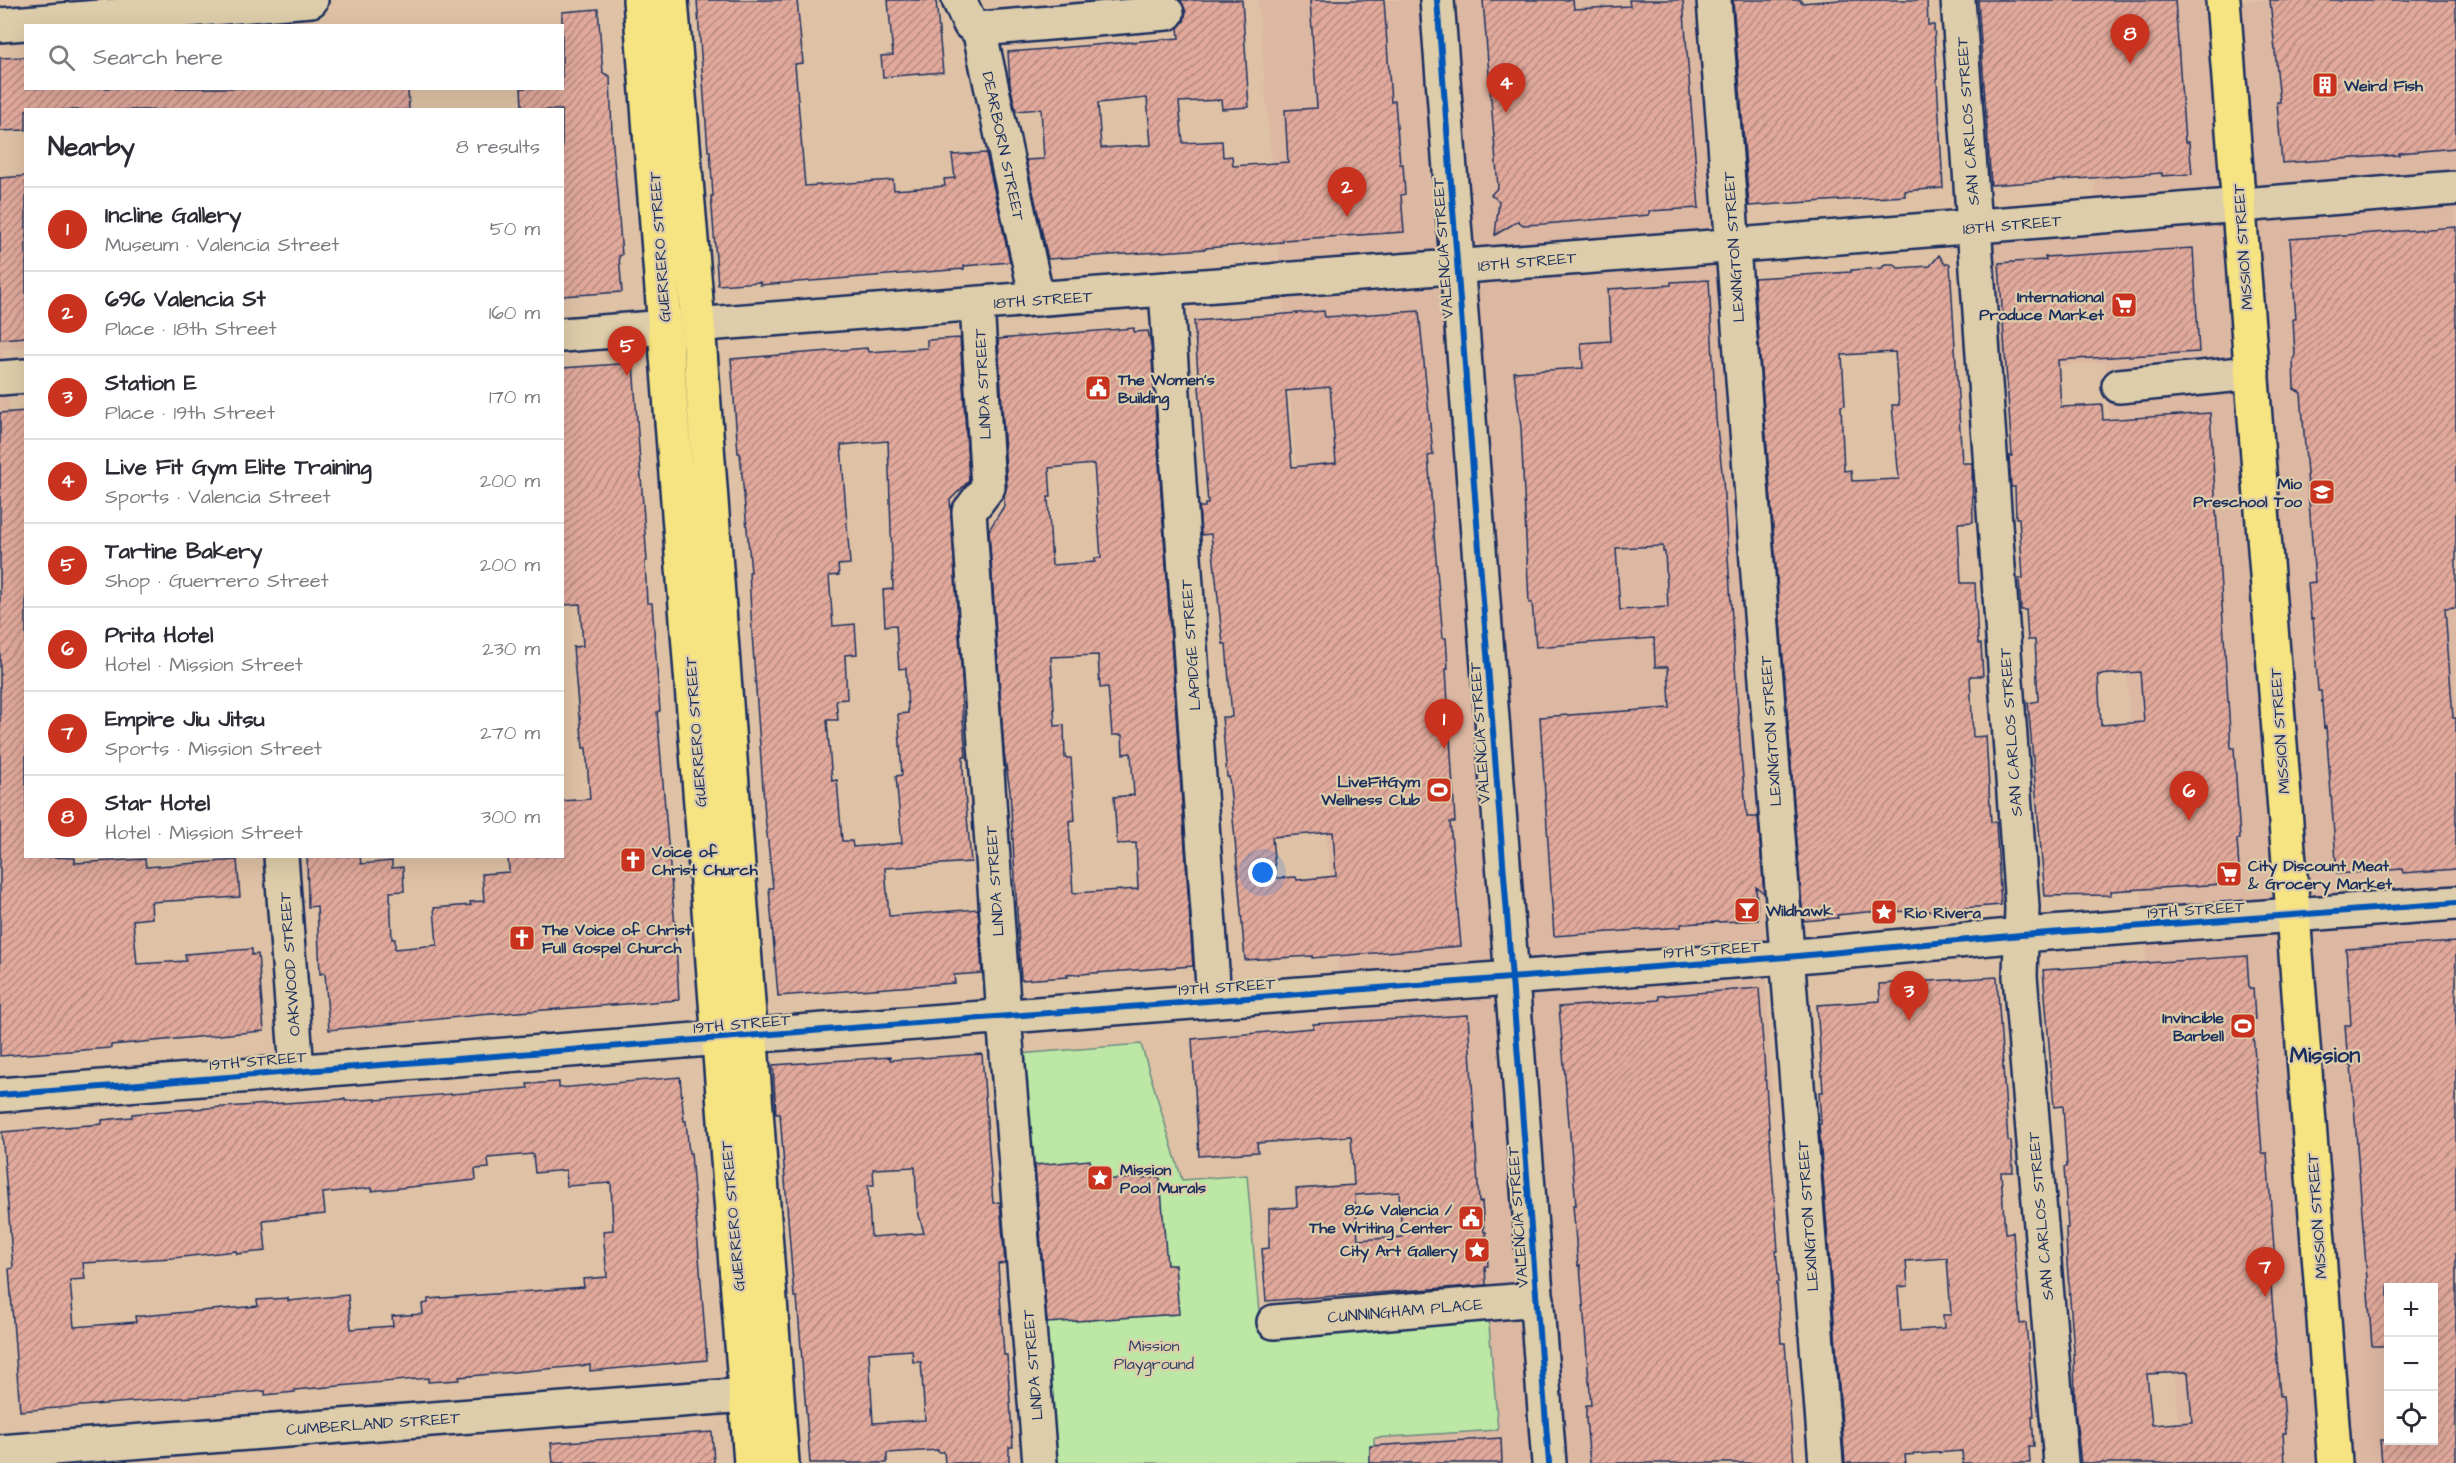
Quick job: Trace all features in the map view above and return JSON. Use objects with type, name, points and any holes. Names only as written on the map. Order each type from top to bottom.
[{"type":"main road","name":"GUERRERO STREET","points":[[640,0],[751,1463]]},
{"type":"main road","name":"GUERRERO STREET","points":[[671,0],[698,324],[782,1463]]},
{"type":"main road","name":"MISSION STREET","points":[[2223,0],[2335,1463]]},
{"type":"street","points":[[0,25],[311,0]]},
{"type":"street","name":"DEARBORN STREET","points":[[959,0],[970,24],[979,29],[1038,299]]},
{"type":"street","name":"VALENCIA STREET","points":[[1437,0],[1549,1463]]},
{"type":"street","name":"LEXINGTON STREET","points":[[1714,0],[1826,1463]]},
{"type":"street","name":"SAN CARLOS STREET","points":[[1958,0],[2021,895],[2020,976],[2061,1463]]},
{"type":"street","points":[[979,29],[1167,13]]},
{"type":"street","name":"18TH STREET","points":[[564,335],[1733,246],[2456,188]]},
{"type":"street","name":"LAPIDGE STREET","points":[[1166,290],[1214,1000]]},
{"type":"street","name":"LINDA STREET","points":[[977,304],[988,487],[969,512],[1004,1017],[1040,1463]]},
{"type":"street","points":[[2119,386],[2252,372]]},
{"type":"street","points":[[0,378],[24,376]]},
{"type":"street","name":"OAKWOOD STREET","points":[[281,858],[297,1071]]},
{"type":"street","name":"19TH STREET","points":[[0,1095],[749,1035],[1787,957],[2021,935],[2456,903]]},
{"type":"street","name":"CUNNINGHAM PLACE","points":[[1274,1322],[1537,1299]]},
{"type":"street","name":"CUMBERLAND STREET","points":[[0,1452],[746,1395]]},
{"type":"shaded area","points":[[1258,0],[1714,0],[1733,246],[1772,1097],[1687,1101],[1715,1463],[1378,1463]]},
{"type":"shaded area","points":[[2078,0],[2456,0],[2456,1463],[2181,1463],[2105,362],[1998,371],[1986,235],[2098,226]]},
{"type":"shaded area","points":[[24,292],[24,348],[2,350],[14,450],[0,451],[0,294]]},
{"type":"green space","name":"Mission Playground","points":[[1141,1044],[1182,1180],[1247,1175],[1261,1335],[1488,1314],[1498,1430],[1374,1438],[1375,1463],[1053,1463],[1018,1054]]},
{"type":"building","points":[[697,0],[797,0],[803,63],[795,64],[805,186],[893,180],[894,190],[945,186],[944,179],[955,178],[952,155],[986,153],[1010,262],[964,266],[964,269],[760,285],[760,282],[718,285],[710,151],[708,151]]},
{"type":"building","points":[[888,0],[936,0],[943,72],[883,77],[881,56],[893,55]]},
{"type":"building","points":[[1180,0],[1242,0],[1249,107],[1222,109],[1221,100],[1179,102],[1183,143],[1222,141],[1223,157],[1232,156],[1233,166],[1288,162],[1285,110],[1317,108],[1310,0],[1384,0],[1391,102],[1395,101],[1400,164],[1403,164],[1405,194],[1401,195],[1404,232],[1283,240],[1283,242],[1206,249],[1048,259],[1026,160],[1044,159],[1041,109],[1016,111],[1010,84],[1008,52],[1179,38],[1178,28],[1184,21],[1186,12]],"holes":[[[1147,98],[1151,145],[1101,148],[1098,103]]]},
{"type":"building","points":[[1483,0],[1573,0],[1574,9],[1630,6],[1629,0],[1683,0],[1699,208],[1649,211],[1649,215],[1544,224],[1523,225],[1518,221],[1495,235],[1499,201],[1491,195],[1498,187]]},
{"type":"building","points":[[1733,0],[1801,0],[1801,3],[1839,0],[1927,0],[1928,25],[1934,25],[1943,188],[1905,191],[1905,196],[1749,206]]},
{"type":"building","points":[[1978,0],[2175,0],[2185,142],[2189,142],[2192,174],[2162,176],[2162,173],[1991,185]]},
{"type":"building","points":[[2270,0],[2456,0],[2456,148],[2399,153],[2399,155],[2282,163],[2277,102],[2280,102]]},
{"type":"building","points":[[598,9],[603,73],[610,76],[612,134],[622,255],[619,256],[622,292],[564,296],[564,108],[526,108],[522,105],[521,90],[564,90],[562,12]]},
{"type":"building","points":[[24,57],[24,90],[408,90],[409,108],[24,108],[24,130],[0,131],[0,58]]},
{"type":"building","points":[[24,176],[24,337],[0,339],[0,178]]},
{"type":"building","points":[[2456,227],[2456,608],[2445,609],[2453,718],[2456,718],[2456,869],[2403,873],[2402,869],[2337,874],[2326,727],[2324,728],[2321,691],[2318,691],[2308,583],[2315,582],[2301,393],[2294,389],[2293,319],[2296,319],[2290,239]]},
{"type":"building","points":[[2193,248],[2199,352],[2058,360],[2061,407],[2102,405],[2103,420],[2210,413],[2231,748],[2234,748],[2240,839],[2237,839],[2240,883],[2111,891],[2111,895],[2045,896],[2028,703],[2038,701],[2035,640],[2028,640],[2026,610],[2021,610],[2019,579],[2023,578],[2015,487],[2011,487],[2009,456],[2012,456],[1999,263],[2046,260],[2045,257]],"holes":[[[2140,672],[2144,722],[2101,725],[2098,675]]]},
{"type":"building","points":[[1939,255],[1945,264],[1950,264],[1962,463],[1972,463],[1973,522],[1958,523],[1961,583],[1975,583],[1978,644],[1981,644],[1983,676],[1970,676],[1973,737],[1986,736],[1991,822],[1996,822],[2001,905],[1928,911],[1867,912],[1837,915],[1838,918],[1803,921],[1754,278],[1851,272],[1851,270],[1882,268],[1885,264],[1894,264],[1898,268],[1930,266]],"holes":[[[1895,352],[1899,405],[1892,405],[1899,479],[1852,481],[1851,470],[1844,471],[1841,406],[1845,405],[1842,355]]]},
{"type":"building","points":[[1709,280],[1716,419],[1723,480],[1741,757],[1747,817],[1758,817],[1764,893],[1756,887],[1758,920],[1681,924],[1681,927],[1554,936],[1540,717],[1670,708],[1668,667],[1655,667],[1654,638],[1536,647],[1532,603],[1529,603],[1521,428],[1514,372],[1583,368],[1581,343],[1611,341],[1608,289],[1671,285],[1671,282]],"holes":[[[1663,546],[1663,552],[1665,552],[1668,607],[1620,610],[1616,548]]]},
{"type":"building","points":[[1324,311],[1325,317],[1419,311],[1433,455],[1428,456],[1435,547],[1443,638],[1446,638],[1455,822],[1450,822],[1461,946],[1312,958],[1312,956],[1245,960],[1222,717],[1232,717],[1226,644],[1223,644],[1211,534],[1201,535],[1199,507],[1205,507],[1205,504],[1208,504],[1194,321]],"holes":[[[1330,387],[1336,463],[1292,467],[1286,391]],[[1333,832],[1336,876],[1297,880],[1296,877],[1276,878],[1272,837]]]},
{"type":"building","points":[[1134,328],[1134,332],[1148,331],[1151,345],[1193,966],[1021,980],[1010,791],[1004,752],[989,530],[1004,506],[1007,486],[998,339]],"holes":[[[1094,464],[1101,558],[1095,558],[1095,562],[1052,565],[1048,497],[1051,497],[1049,468]],[[1098,655],[1100,688],[1108,687],[1112,735],[1122,735],[1123,754],[1131,753],[1134,795],[1114,797],[1117,844],[1136,843],[1138,889],[1073,893],[1069,821],[1075,820],[1071,758],[1065,758],[1064,725],[1055,726],[1051,657]]]},
{"type":"building","points":[[960,338],[969,481],[950,500],[963,694],[961,694],[966,757],[963,757],[963,770],[971,862],[885,868],[889,916],[978,909],[982,973],[954,975],[955,983],[778,996],[769,888],[773,888],[765,816],[752,634],[749,572],[751,572],[740,453],[738,453],[731,359],[867,348],[868,352],[927,348],[927,340]],"holes":[[[888,441],[893,589],[883,590],[885,626],[896,625],[899,669],[906,668],[908,713],[898,714],[902,775],[896,776],[902,843],[853,847],[852,841],[842,841],[837,780],[832,781],[827,720],[838,720],[836,700],[847,699],[845,655],[857,654],[855,624],[833,626],[829,576],[839,575],[838,565],[850,564],[841,445]]]},
{"type":"building","points":[[633,363],[647,561],[645,561],[647,603],[652,603],[660,711],[657,712],[679,1000],[479,1015],[329,1030],[325,973],[320,974],[317,906],[308,907],[307,858],[360,858],[361,864],[392,861],[392,868],[403,867],[404,891],[390,892],[392,939],[395,939],[395,949],[437,945],[434,908],[471,905],[470,902],[484,901],[482,874],[509,872],[508,858],[564,858],[564,801],[590,799],[586,748],[583,748],[579,717],[573,647],[583,646],[580,604],[564,605],[564,368]]},
{"type":"building","points":[[24,411],[24,858],[75,858],[75,863],[145,859],[146,867],[237,860],[240,897],[151,902],[152,918],[133,920],[137,964],[186,961],[185,954],[252,949],[252,955],[258,954],[264,1031],[111,1045],[111,1048],[0,1056],[0,413]]},
{"type":"building","points":[[2456,942],[2456,1463],[2382,1463],[2380,1440],[2384,1440],[2384,1445],[2438,1445],[2438,1283],[2384,1283],[2384,1346],[2372,1346],[2351,1065],[2348,1065],[2345,1025],[2351,1025],[2346,949]]},
{"type":"building","points":[[2247,956],[2249,988],[2253,988],[2255,1019],[2252,1019],[2262,1153],[2267,1153],[2275,1262],[2269,1262],[2280,1396],[2283,1396],[2286,1433],[2283,1433],[2285,1463],[2081,1463],[2075,1410],[2074,1350],[2067,1262],[2066,1228],[2068,1228],[2064,1167],[2067,1167],[2063,1106],[2054,1107],[2043,970]],"holes":[[[2188,1372],[2192,1422],[2152,1425],[2147,1374]]]},
{"type":"building","points":[[1997,977],[2008,1141],[2011,1141],[2013,1172],[2001,1172],[2005,1233],[2013,1232],[2020,1324],[2026,1323],[2034,1416],[2032,1416],[2034,1446],[2029,1446],[2030,1463],[1963,1463],[1962,1451],[1905,1455],[1906,1463],[1845,1463],[1819,1124],[1821,1124],[1819,1092],[1823,1092],[1817,1005],[1880,1001],[1879,984]],"holes":[[[1947,1258],[1951,1315],[1943,1315],[1944,1328],[1901,1331],[1898,1287],[1908,1286],[1906,1261]]]},
{"type":"building","points":[[1759,988],[1778,1251],[1776,1251],[1779,1282],[1777,1282],[1781,1343],[1785,1343],[1794,1463],[1590,1463],[1586,1405],[1591,1405],[1573,1205],[1576,1205],[1559,1007],[1659,1000],[1659,996]]},
{"type":"building","points":[[1468,1015],[1479,1202],[1482,1201],[1484,1232],[1486,1232],[1488,1266],[1485,1266],[1486,1285],[1266,1301],[1262,1249],[1269,1248],[1269,1209],[1297,1207],[1296,1189],[1354,1185],[1351,1136],[1257,1143],[1258,1152],[1199,1156],[1192,1039],[1313,1028],[1313,1024]],"holes":[[[1399,1192],[1402,1237],[1358,1240],[1355,1195]]]},
{"type":"building","points":[[982,1054],[993,1203],[1000,1202],[1005,1263],[998,1264],[1013,1447],[1009,1447],[1009,1463],[945,1463],[944,1452],[938,1452],[938,1450],[887,1453],[887,1463],[810,1463],[780,1114],[776,1114],[773,1065],[890,1057],[890,1060]],"holes":[[[915,1167],[917,1208],[924,1233],[871,1237],[868,1185],[874,1185],[873,1169]],[[912,1350],[913,1362],[921,1362],[925,1420],[873,1423],[869,1353]]]},
{"type":"building","points":[[680,1077],[684,1121],[686,1121],[689,1153],[691,1153],[707,1360],[590,1371],[590,1365],[459,1377],[459,1380],[428,1382],[428,1378],[295,1390],[295,1392],[265,1395],[265,1391],[20,1411],[9,1269],[13,1268],[2,1132],[102,1124],[102,1120],[163,1111],[345,1099],[345,1101],[376,1100],[528,1088],[527,1084],[559,1082],[559,1088]],"holes":[[[533,1154],[535,1173],[566,1170],[567,1186],[611,1183],[613,1230],[603,1231],[607,1277],[583,1279],[584,1287],[428,1299],[428,1303],[422,1304],[423,1314],[392,1316],[393,1326],[351,1329],[348,1295],[288,1301],[288,1298],[257,1300],[258,1306],[135,1316],[136,1322],[74,1327],[70,1280],[85,1279],[83,1263],[173,1258],[236,1251],[237,1254],[266,1251],[263,1220],[325,1214],[323,1193],[372,1188],[372,1191],[476,1180],[475,1169],[489,1168],[488,1158]]]},
{"type":"building","points":[[1090,1160],[1093,1180],[1160,1177],[1167,1265],[1175,1265],[1179,1314],[1047,1323],[1035,1165]]},
{"type":"building","points":[[712,1432],[714,1463],[553,1463],[551,1443]]},
{"type":"building","points":[[1501,1438],[1502,1463],[1370,1463],[1370,1446]]},
{"type":"cycle path","points":[[1437,0],[1549,1463]]},
{"type":"cycle path","points":[[0,1095],[1787,957],[2021,935],[2456,903]]},
{"type":"place","name":"Star Hotel","points":[[2130,64]]},
{"type":"place","name":"Weird Fish","points":[[2325,85]]},
{"type":"place","name":"Live Fit Gym Elite Training","points":[[1506,113]]},
{"type":"place","name":"696 Valencia St","points":[[1347,217]]},
{"type":"place","name":"International Produce Market","points":[[2124,305]]},
{"type":"place","name":"Tartine Bakery","points":[[627,376]]},
{"type":"place","name":"The Women's Building","points":[[1098,388]]},
{"type":"place","name":"Mio Preschool Too","points":[[2322,492]]},
{"type":"place","name":"Incline Gallery","points":[[1444,749]]},
{"type":"place","name":"LiveFitGym Wellness Club","points":[[1439,790]]},
{"type":"place","name":"Prita Hotel","points":[[2189,821]]},
{"type":"place","name":"Voice of Christ Church","points":[[633,860]]},
{"type":"place","name":"City Discount Meat & Grocery Market","points":[[2229,874]]},
{"type":"place","name":"Wildhawk","points":[[1747,910]]},
{"type":"place","name":"Rio Rivera","points":[[1884,912]]},
{"type":"place","name":"The Voice of Christ Full Gospel Church","points":[[522,938]]},
{"type":"place","name":"Station E","points":[[1909,1021]]},
{"type":"place","name":"Invincible Barbell","points":[[2243,1026]]},
{"type":"place","name":"Mission Pool Murals","points":[[1100,1178]]},
{"type":"place","name":"826 Valencia / The Writing Center","points":[[1471,1218]]},
{"type":"place","name":"City Art Gallery","points":[[1477,1250]]},
{"type":"place","name":"Empire Jiu Jitsu","points":[[2265,1297]]},
{"type":"district","name":"Mission","points":[[2325,1054]]}]
